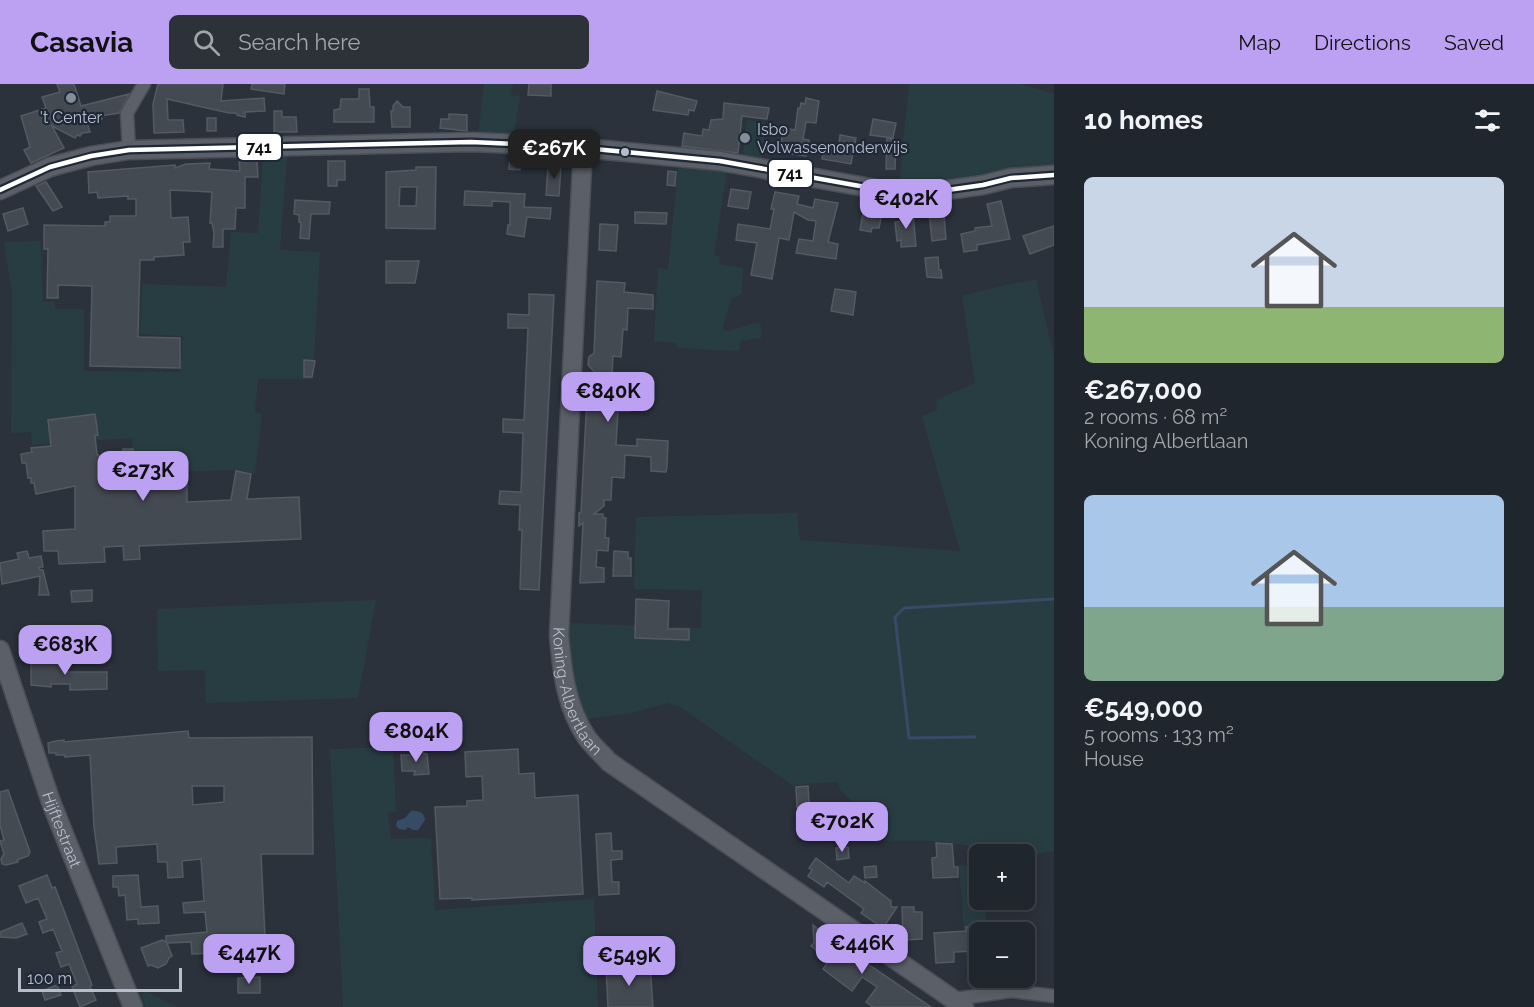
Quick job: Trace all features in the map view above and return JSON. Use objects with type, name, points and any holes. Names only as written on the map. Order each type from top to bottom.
[{"type":"street","points":[[129,150],[127,113],[144,84]]},
{"type":"street","points":[[0,190],[50,167],[91,156],[129,150],[471,142],[583,147],[720,161],[882,190],[933,192],[983,185],[1011,178],[1054,175]]},
{"type":"street","name":"Koning-Albertlaan","points":[[583,147],[559,635],[562,675],[569,700],[587,738],[609,762],[959,1003]]},
{"type":"street","name":"Hijftestraat","points":[[0,650],[51,802],[134,1007]]},
{"type":"street","points":[[959,1003],[1011,992],[1054,996]]},
{"type":"green space","points":[[484,84],[513,84],[511,95],[520,96],[514,134],[478,135]]},
{"type":"green space","points":[[909,84],[1020,84],[1054,94],[1054,167],[949,181],[899,184]]},
{"type":"green space","points":[[747,120],[766,123],[762,159],[743,156]]},
{"type":"green space","points":[[263,157],[287,157],[280,250],[320,252],[313,379],[258,379],[255,412],[262,414],[255,474],[232,470],[134,473],[132,438],[32,445],[31,432],[11,433],[12,294],[4,242],[41,241],[43,302],[54,301],[55,309],[84,309],[84,371],[180,372],[183,336],[140,334],[142,284],[226,287],[231,232],[258,233]]},
{"type":"green space","points":[[678,167],[727,172],[714,255],[720,256],[719,264],[743,268],[742,293],[731,300],[723,326],[724,330],[729,331],[755,323],[760,324],[762,330],[761,338],[741,341],[739,351],[677,348],[676,343],[654,341],[658,268],[668,269]]},
{"type":"green space","points":[[1036,280],[1054,357],[1054,851],[1035,854],[1035,844],[969,844],[969,846],[945,842],[884,841],[882,813],[854,815],[854,802],[840,790],[837,782],[792,785],[680,707],[668,703],[631,713],[585,719],[574,693],[567,646],[567,623],[701,628],[702,590],[634,589],[636,517],[797,513],[800,540],[960,551],[922,416],[937,410],[936,400],[975,383],[962,296]]},
{"type":"green space","points":[[376,600],[358,698],[206,703],[205,670],[158,671],[157,609]]},
{"type":"green space","points":[[393,747],[396,812],[388,813],[391,839],[431,838],[435,910],[594,899],[598,1007],[343,1007],[330,749]]},
{"type":"green space","points":[[959,865],[969,866],[969,910],[986,910],[986,922],[969,922],[968,984]]},
{"type":"green space","points":[[145,992],[177,1007],[146,1007],[141,995]]},
{"type":"water","points":[[411,811],[421,812],[425,820],[418,830],[408,827],[405,830],[399,829],[396,826],[397,821],[405,818]]},
{"type":"building","points":[[57,84],[74,84],[81,106],[129,94],[119,113],[101,116],[102,119],[87,123],[90,132],[77,135],[75,138],[52,126],[64,148],[31,163],[24,150],[30,147],[21,116],[46,108],[42,97],[60,92]]},
{"type":"building","points":[[158,84],[223,84],[221,101],[264,98],[265,111],[245,112],[245,117],[236,113],[167,99],[168,120],[183,120],[184,132],[154,133],[153,104]]},
{"type":"building","points":[[252,84],[285,84],[284,94],[251,89]]},
{"type":"building","points":[[529,84],[551,84],[551,96],[528,95]]},
{"type":"building","points":[[359,89],[369,89],[370,107],[374,107],[374,122],[334,122],[334,110],[340,109],[341,99],[359,99]]},
{"type":"building","points":[[657,91],[697,101],[694,111],[689,110],[688,115],[653,110]]},
{"type":"building","points":[[806,98],[819,101],[816,123],[806,122],[803,139],[809,140],[806,156],[779,152],[784,128],[795,130],[798,108],[801,103],[805,104]]},
{"type":"building","points":[[397,101],[403,107],[410,107],[410,127],[392,127],[391,111]]},
{"type":"building","points":[[724,103],[769,108],[767,119],[742,116],[738,153],[682,146],[684,133],[702,136],[703,129],[709,130],[711,120],[723,119]]},
{"type":"building","points":[[274,111],[282,111],[282,117],[296,117],[297,132],[274,132]]},
{"type":"building","points":[[449,114],[467,115],[467,131],[440,128],[441,119],[449,119]]},
{"type":"building","points":[[207,118],[216,118],[216,131],[207,131]]},
{"type":"building","points":[[873,119],[896,123],[893,138],[870,135]]},
{"type":"building","points":[[840,135],[856,138],[851,164],[822,159],[825,143],[839,145]]},
{"type":"building","points":[[887,138],[896,140],[895,169],[886,169]]},
{"type":"building","points":[[510,155],[520,155],[520,170],[509,169]]},
{"type":"building","points":[[257,161],[258,177],[245,177],[245,208],[236,208],[235,229],[223,229],[223,247],[213,247],[214,233],[212,223],[210,223],[212,192],[170,190],[171,218],[188,217],[190,242],[183,242],[184,255],[140,260],[138,337],[180,338],[180,368],[90,366],[92,286],[58,285],[58,298],[47,298],[48,249],[44,249],[44,225],[105,226],[105,222],[110,222],[110,216],[136,216],[136,199],[128,199],[128,196],[98,198],[97,192],[89,193],[88,172],[175,165],[175,168],[186,164],[210,163],[209,169],[240,171],[239,162]]},
{"type":"building","points":[[328,161],[345,161],[345,180],[337,180],[337,186],[328,186]]},
{"type":"building","points":[[548,165],[561,166],[559,196],[546,195]]},
{"type":"building","points":[[416,167],[436,167],[435,229],[386,228],[386,172],[416,170]],"holes":[[[400,187],[417,187],[416,206],[399,206]]]},
{"type":"building","points":[[668,171],[676,172],[675,186],[667,185]]},
{"type":"building","points":[[46,182],[62,207],[53,211],[36,186]]},
{"type":"building","points":[[731,189],[751,192],[748,209],[728,206]]},
{"type":"building","points":[[465,191],[525,194],[524,207],[551,208],[550,219],[527,217],[524,237],[507,234],[508,225],[510,225],[510,202],[492,201],[492,206],[464,205]]},
{"type":"building","points":[[775,192],[799,196],[797,204],[813,208],[815,199],[838,203],[828,242],[838,244],[836,259],[796,253],[799,239],[813,241],[816,221],[808,220],[794,212],[789,240],[779,238],[772,279],[751,275],[757,243],[736,240],[738,224],[770,229]]},
{"type":"building","points":[[295,200],[330,202],[329,214],[311,214],[309,239],[300,238],[301,223],[299,215],[294,214]]},
{"type":"building","points":[[1001,201],[1010,239],[977,245],[977,250],[964,252],[961,234],[975,231],[975,228],[992,226],[987,204]]},
{"type":"building","points":[[864,207],[883,209],[879,228],[872,228],[871,232],[860,230]]},
{"type":"building","points":[[23,208],[28,224],[8,231],[3,214]]},
{"type":"building","points":[[942,210],[946,239],[932,241],[929,212]]},
{"type":"building","points":[[635,212],[667,213],[666,224],[635,223]]},
{"type":"building","points":[[913,213],[916,246],[901,247],[901,240],[897,241],[895,222],[901,221],[900,214]]},
{"type":"building","points":[[600,224],[618,225],[616,251],[599,250]]},
{"type":"building","points":[[1054,226],[1054,245],[1030,254],[1023,236]]},
{"type":"building","points":[[938,257],[942,278],[927,277],[925,258]]},
{"type":"building","points":[[386,261],[419,261],[415,283],[386,283]]},
{"type":"building","points":[[597,281],[625,283],[624,292],[653,295],[653,309],[628,308],[627,330],[623,329],[621,357],[613,356],[612,374],[622,375],[620,398],[631,399],[630,411],[618,411],[616,445],[637,446],[637,439],[668,441],[667,466],[666,472],[651,471],[651,457],[625,455],[624,478],[612,477],[611,500],[604,500],[604,506],[594,514],[603,514],[603,518],[606,518],[605,538],[609,538],[608,551],[597,550],[596,567],[604,568],[604,582],[580,583],[583,523],[579,526],[579,513],[581,512],[588,378],[600,378],[588,365],[589,357],[594,353]]},
{"type":"building","points":[[835,289],[856,292],[853,315],[831,311]]},
{"type":"building","points":[[529,294],[554,295],[539,590],[520,589],[522,530],[519,530],[520,505],[499,504],[500,491],[521,492],[523,433],[503,432],[503,419],[524,420],[528,328],[508,328],[508,314],[529,315]]},
{"type":"building","points":[[304,360],[315,361],[312,377],[304,377]]},
{"type":"building","points":[[95,414],[100,476],[124,476],[123,449],[133,449],[133,452],[141,452],[142,475],[187,474],[187,502],[231,500],[236,471],[251,474],[247,499],[299,497],[301,539],[139,546],[140,559],[124,560],[123,546],[104,547],[105,562],[59,564],[58,551],[44,551],[43,531],[75,529],[75,486],[36,494],[34,483],[31,483],[31,478],[28,478],[26,463],[22,463],[21,454],[32,452],[31,448],[51,446],[48,420]]},
{"type":"building","points":[[27,551],[29,558],[41,556],[43,567],[39,567],[43,570],[49,595],[39,595],[40,576],[2,584],[0,563],[19,559],[17,553]]},
{"type":"building","points":[[614,551],[628,552],[628,558],[631,558],[631,576],[613,576]]},
{"type":"building","points":[[92,590],[92,601],[72,602],[71,591]]},
{"type":"building","points":[[636,599],[669,601],[668,629],[689,629],[689,640],[635,638]]},
{"type":"building","points":[[50,657],[58,659],[58,662],[65,662],[66,672],[107,672],[107,689],[70,690],[70,684],[51,684],[51,687],[31,685],[31,659]]},
{"type":"building","points":[[188,731],[189,738],[312,737],[313,854],[261,854],[266,957],[218,961],[215,953],[192,954],[191,942],[167,943],[172,956],[166,964],[158,968],[148,966],[141,948],[162,940],[166,942],[166,936],[207,932],[205,912],[184,913],[183,903],[204,901],[201,859],[182,861],[183,877],[168,878],[167,862],[158,862],[157,844],[116,847],[117,863],[99,864],[94,827],[90,755],[65,757],[49,753],[48,743],[64,740],[64,742]],"holes":[[[192,786],[224,786],[224,802],[193,805]]]},
{"type":"building","points":[[423,749],[424,754],[427,754],[429,774],[414,775],[415,771],[402,771],[401,755],[413,755],[413,750]]},
{"type":"building","points":[[518,749],[519,774],[534,773],[535,798],[578,795],[583,894],[472,900],[472,898],[440,899],[435,807],[467,806],[467,801],[483,800],[482,776],[466,777],[465,752]]},
{"type":"building","points":[[808,786],[809,804],[818,803],[821,816],[826,816],[829,838],[818,839],[818,833],[809,834],[808,830],[806,831],[803,806],[797,807],[796,787]]},
{"type":"building","points":[[8,790],[30,852],[28,856],[17,860],[18,862],[6,865],[2,864],[1,859],[4,854],[0,841],[4,840],[0,825],[0,792]]},
{"type":"building","points":[[611,833],[612,851],[622,851],[622,859],[611,860],[612,882],[619,882],[619,894],[599,895],[596,834]]},
{"type":"building","points":[[936,843],[952,844],[954,867],[958,867],[958,877],[933,878],[932,858],[937,857]]},
{"type":"building","points":[[848,847],[849,858],[837,860],[836,848]]},
{"type":"building","points":[[816,858],[849,883],[854,876],[865,883],[865,881],[891,901],[891,907],[897,907],[883,928],[861,913],[864,909],[827,882],[824,887],[808,876],[812,870],[809,868]]},
{"type":"building","points":[[876,866],[877,877],[865,878],[864,867]]},
{"type":"building","points":[[47,875],[52,888],[55,887],[96,1000],[80,1007],[72,987],[77,984],[69,964],[61,967],[56,953],[62,951],[53,929],[43,933],[39,922],[47,919],[38,898],[26,903],[19,886]]},
{"type":"building","points":[[138,875],[141,907],[158,906],[159,923],[138,924],[138,919],[127,920],[125,895],[119,896],[118,887],[113,887],[113,876]]},
{"type":"building","points":[[902,907],[914,907],[914,912],[922,912],[922,939],[903,940]]},
{"type":"building","points":[[22,923],[27,934],[16,938],[0,937],[0,932]]},
{"type":"building","points":[[813,925],[931,1007],[873,1007],[866,1002],[877,987],[862,977],[852,991],[823,969],[829,960],[811,946],[814,943]]},
{"type":"building","points":[[966,927],[969,927],[969,951],[954,952],[954,962],[936,963],[934,933],[966,931]]},
{"type":"building","points":[[650,965],[653,1007],[608,1007],[606,967]]},
{"type":"building","points":[[260,977],[260,993],[238,993],[238,978]]},
{"type":"building","points":[[57,985],[61,995],[45,1000],[42,991]]},
{"type":"waterway","points":[[975,737],[909,738],[895,617],[904,608],[1054,599]]},
{"type":"transit line","name":"741","points":[[0,190],[50,167],[91,156],[129,150],[471,142],[563,146],[720,161],[882,190],[933,192],[983,185],[1011,178],[1054,175]]},
{"type":"place","name":"'t Center","points":[[71,98]]},
{"type":"place","name":"Isbo Volwassenonderwijs","points":[[745,138]]}]
